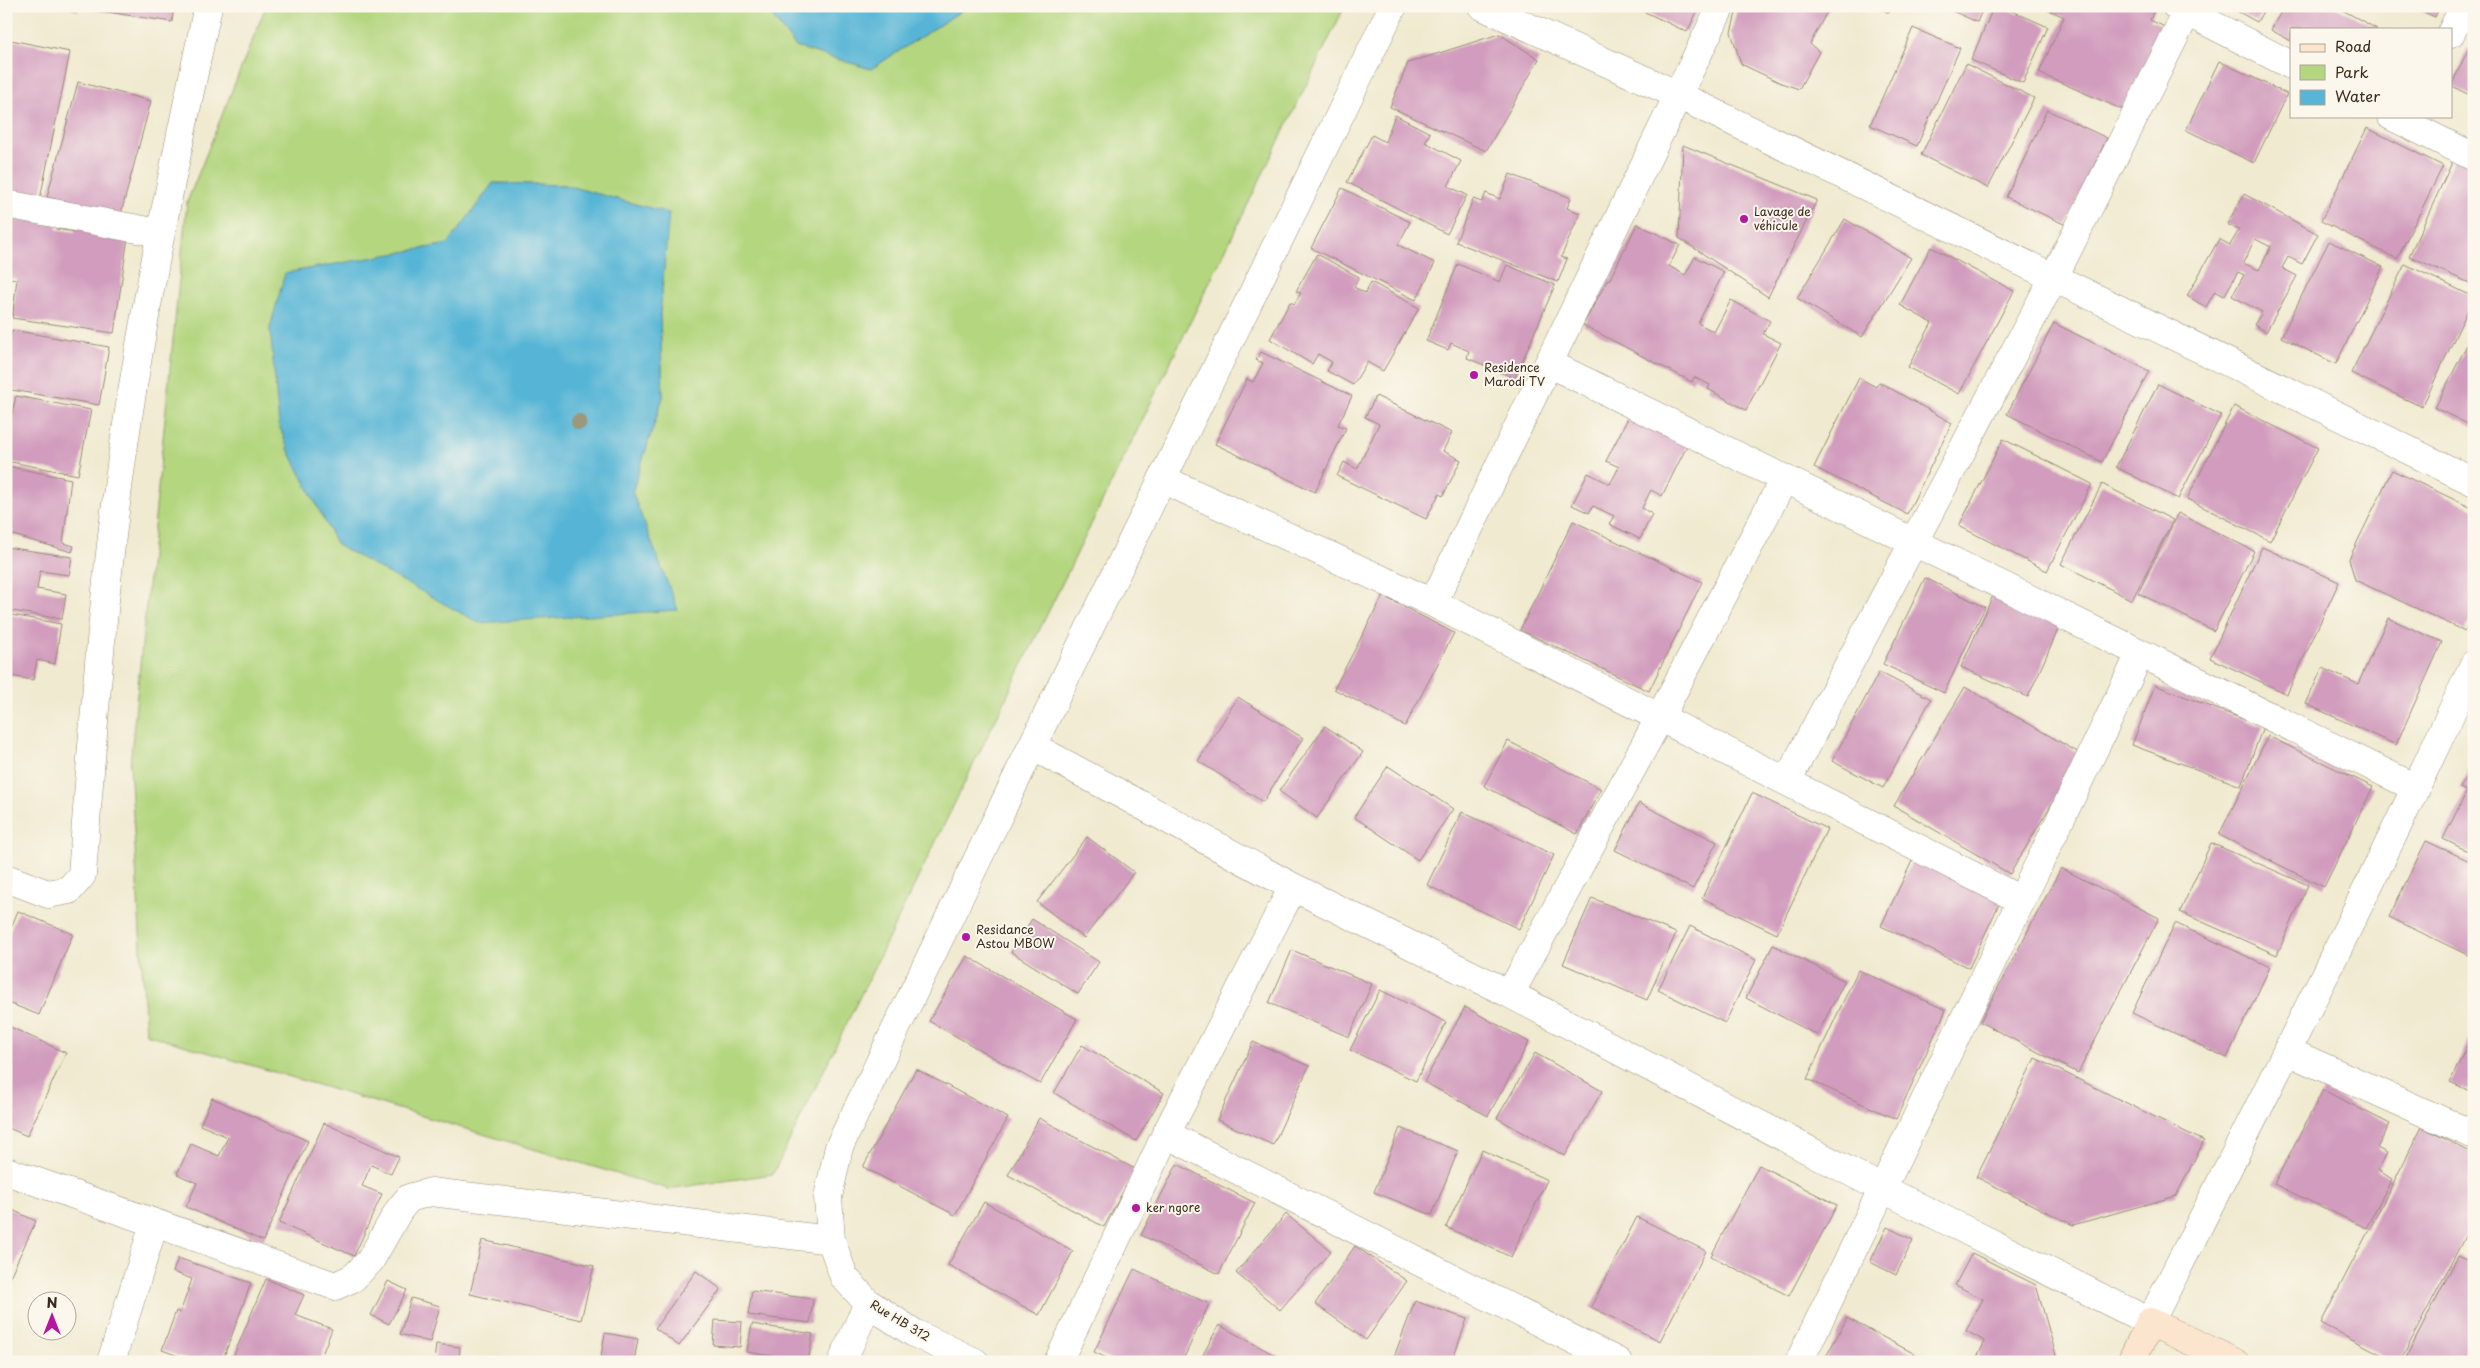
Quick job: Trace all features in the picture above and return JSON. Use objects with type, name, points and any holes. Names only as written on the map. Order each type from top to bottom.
[{"type":"street","points":[[6,878],[48,894],[69,890],[82,875],[100,638],[129,407],[159,232],[208,6]]},
{"type":"street","name":"Rue HB 312","points":[[975,1362],[914,1332],[868,1303],[844,1277],[831,1240],[828,1197],[840,1147],[1032,746],[1393,6]]},
{"type":"street","points":[[1482,6],[1678,95],[2474,482]]},
{"type":"street","points":[[1433,603],[1550,364],[1721,6]]},
{"type":"street","points":[[2452,30],[2464,6]]},
{"type":"street","points":[[1787,781],[2054,277],[2185,8],[2290,64]]},
{"type":"street","points":[[2402,119],[2474,157]]},
{"type":"street","points":[[6,204],[159,232]]},
{"type":"street","points":[[1550,364],[2416,788]]},
{"type":"street","points":[[1162,479],[1433,603],[2021,900]]},
{"type":"street","points":[[1510,994],[1660,717],[1784,479]]},
{"type":"street","points":[[1799,1362],[2140,654]]},
{"type":"street","points":[[2131,1362],[2287,1051],[2416,788],[2474,664]]},
{"type":"street","points":[[1032,746],[1293,887],[1510,994],[1883,1189],[2150,1322],[2235,1362]]},
{"type":"street","points":[[1058,1362],[1166,1134],[1293,887]]},
{"type":"street","points":[[2287,1051],[2474,1136]]},
{"type":"street","points":[[1166,1134],[1618,1362]]},
{"type":"street","points":[[6,1171],[335,1286],[353,1278],[370,1261],[399,1210],[409,1198],[431,1192],[831,1240]]},
{"type":"street","points":[[111,1362],[154,1224]]},
{"type":"street","points":[[842,1362],[868,1303]]},
{"type":"green space","points":[[266,6],[764,6],[796,47],[871,69],[961,11],[964,6],[1345,6],[773,1174],[668,1189],[146,1034],[130,764],[187,202]],"holes":[[[494,183],[565,185],[607,197],[660,315],[663,397],[632,492],[677,610],[337,545],[289,451],[279,425],[423,249],[449,244]]]},
{"type":"water","points":[[764,6],[964,6],[961,11],[871,69],[796,47]]},
{"type":"water","points":[[493,183],[565,185],[669,213],[660,315],[663,397],[632,492],[678,610],[479,623],[337,545],[289,451],[279,425],[270,328],[285,273],[448,244]]},
{"type":"building","points":[[60,6],[79,6],[78,11]]},
{"type":"building","points":[[88,6],[174,6],[172,22],[88,9]]},
{"type":"building","points":[[1645,6],[1700,6],[1687,32],[1643,11]]},
{"type":"building","points":[[1738,6],[1830,6],[1810,44],[1819,52],[1799,89],[1781,83],[1741,64],[1731,32]]},
{"type":"building","points":[[1876,6],[1893,6],[1889,13]]},
{"type":"building","points":[[1941,6],[1984,6],[1977,22]]},
{"type":"building","points":[[1994,6],[2001,6],[2048,27],[2023,83],[1971,60]]},
{"type":"building","points":[[2040,6],[2156,6],[2150,20],[2165,27],[2128,112],[2039,73],[2064,17]]},
{"type":"building","points":[[2228,6],[2266,6],[2257,22]]},
{"type":"building","points":[[2284,6],[2335,6],[2375,28],[2290,28],[2290,40],[2271,30]]},
{"type":"building","points":[[2409,6],[2440,6],[2435,17]]},
{"type":"building","points":[[1913,28],[1960,48],[1917,146],[1870,125]]},
{"type":"building","points":[[1499,34],[1539,59],[1486,151],[1390,107],[1408,63]]},
{"type":"building","points":[[2474,37],[2474,97],[2452,86]]},
{"type":"building","points":[[6,39],[70,52],[40,199],[6,193]]},
{"type":"building","points":[[2219,61],[2287,94],[2254,163],[2186,130]]},
{"type":"building","points":[[1966,64],[2034,98],[1988,188],[1921,155]]},
{"type":"building","points":[[78,82],[151,101],[120,217],[47,197]]},
{"type":"building","points":[[2047,110],[2107,138],[2066,225],[2006,197]]},
{"type":"building","points":[[1395,115],[1430,133],[1425,142],[1461,161],[1448,186],[1467,195],[1447,234],[1347,182],[1372,135],[1385,142]]},
{"type":"building","points":[[2367,128],[2443,166],[2397,259],[2321,221]]},
{"type":"building","name":"Lavage de véhicule","points":[[1683,145],[1817,200],[1768,297],[1679,238]]},
{"type":"building","points":[[2456,154],[2474,162],[2474,285],[2409,256]]},
{"type":"building","points":[[1510,174],[1571,198],[1567,208],[1580,213],[1561,257],[1567,259],[1558,282],[1456,242],[1473,199],[1482,202],[1486,193],[1500,199]]},
{"type":"building","points":[[1342,188],[1410,222],[1398,245],[1435,263],[1416,300],[1311,248]]},
{"type":"building","points":[[2244,194],[2318,234],[2302,264],[2288,257],[2282,268],[2297,276],[2266,332],[2254,325],[2262,312],[2232,296],[2244,275],[2238,272],[2224,296],[2215,291],[2206,307],[2187,296],[2219,239],[2230,245],[2239,230],[2227,224]],"holes":[[[2255,239],[2271,247],[2259,270],[2243,263]]]},
{"type":"building","points":[[6,217],[58,220],[56,229],[75,232],[76,222],[129,230],[114,333],[12,318],[17,279],[6,278]]},
{"type":"building","points":[[1845,219],[1911,258],[1862,337],[1797,298]]},
{"type":"building","points":[[1637,224],[1680,245],[1669,266],[1685,275],[1695,257],[1724,272],[1698,323],[1714,332],[1731,300],[1770,321],[1763,334],[1781,343],[1746,410],[1708,389],[1710,385],[1694,377],[1692,382],[1583,325],[1608,279],[1610,279]]},
{"type":"building","points":[[2329,241],[2383,267],[2336,364],[2281,337]]},
{"type":"building","points":[[1931,247],[2014,291],[1959,394],[1908,367],[1932,323],[1900,305]]},
{"type":"building","points":[[1317,254],[1359,277],[1354,287],[1365,293],[1371,282],[1419,308],[1383,371],[1367,362],[1353,385],[1327,371],[1332,362],[1318,354],[1312,364],[1270,339],[1290,302],[1294,304],[1301,293],[1296,291]]},
{"type":"building","points":[[1458,264],[1500,282],[1507,265],[1555,285],[1515,378],[1467,358],[1469,351],[1451,343],[1448,350],[1426,341]]},
{"type":"building","points":[[2405,264],[2474,297],[2422,407],[2351,373]]},
{"type":"building","points":[[2054,323],[2149,371],[2102,462],[2007,414]]},
{"type":"building","points":[[12,330],[109,347],[99,405],[6,389],[6,344],[9,344]]},
{"type":"building","points":[[2474,331],[2474,427],[2435,408]]},
{"type":"building","points":[[1261,352],[1352,396],[1338,425],[1346,428],[1315,492],[1215,444],[1247,379],[1253,382],[1263,363],[1256,360]]},
{"type":"building","points":[[1859,378],[1876,387],[1879,382],[1952,423],[1907,514],[1814,467]]},
{"type":"building","points":[[2158,384],[2221,415],[2178,499],[2116,467]]},
{"type":"building","points":[[16,396],[91,410],[78,475],[6,461],[6,413],[12,414]]},
{"type":"building","points":[[1376,396],[1452,433],[1443,451],[1461,460],[1443,496],[1439,494],[1426,519],[1337,476],[1344,462],[1357,469],[1379,424],[1365,417]]},
{"type":"building","points":[[2234,406],[2318,448],[2270,541],[2187,499]]},
{"type":"building","points":[[1632,410],[1690,440],[1662,496],[1651,490],[1642,508],[1652,514],[1640,539],[1609,524],[1614,516],[1593,506],[1589,513],[1572,505],[1588,473],[1610,484],[1619,467],[1606,461]]},
{"type":"building","points":[[2003,439],[2092,484],[2047,571],[1959,526]]},
{"type":"building","points":[[6,466],[71,479],[63,543],[74,546],[72,552],[6,533]]},
{"type":"building","points":[[2392,470],[2474,509],[2474,612],[2465,631],[2355,580],[2349,559]]},
{"type":"building","points":[[2102,484],[2173,520],[2132,600],[2061,564]]},
{"type":"building","points":[[2178,513],[2254,551],[2214,631],[2138,593]]},
{"type":"building","points":[[1573,521],[1702,582],[1649,691],[1520,630]]},
{"type":"building","points":[[6,547],[72,557],[69,575],[40,571],[37,589],[66,594],[62,619],[6,610]]},
{"type":"building","points":[[2262,547],[2339,582],[2287,694],[2210,658]]},
{"type":"building","points":[[1925,578],[1985,607],[1944,693],[1883,664]]},
{"type":"building","points":[[1995,591],[2062,621],[2028,697],[1961,667]]},
{"type":"building","points":[[1383,596],[1454,633],[1405,726],[1334,689]]},
{"type":"building","points":[[6,614],[61,624],[55,664],[37,660],[33,680],[6,675]]},
{"type":"building","points":[[2388,618],[2442,642],[2396,745],[2306,704],[2322,668],[2358,684]]},
{"type":"building","points":[[1879,672],[1931,699],[1883,788],[1832,761]]},
{"type":"building","points":[[2155,685],[2263,727],[2241,786],[2132,745]]},
{"type":"building","points":[[1965,687],[2081,754],[2010,874],[1894,806]]},
{"type":"building","points":[[1238,697],[1303,738],[1263,802],[1198,761]]},
{"type":"building","points":[[1325,726],[1363,752],[1317,818],[1279,791]]},
{"type":"building","points":[[2268,736],[2373,787],[2324,887],[2219,835]]},
{"type":"building","points":[[1508,741],[1601,789],[1577,834],[1484,786]]},
{"type":"building","points":[[2474,761],[2474,854],[2443,839],[2467,791],[2460,788]]},
{"type":"building","points":[[1388,766],[1453,809],[1418,860],[1354,817]]},
{"type":"building","points":[[1752,793],[1827,829],[1777,934],[1702,898]]},
{"type":"building","points":[[1639,803],[1717,842],[1693,889],[1615,850]]},
{"type":"building","points":[[1462,812],[1554,855],[1519,929],[1427,885]]},
{"type":"building","points":[[1087,837],[1134,872],[1084,938],[1037,902]]},
{"type":"building","points":[[2426,841],[2474,863],[2474,958],[2389,917]]},
{"type":"building","points":[[2211,843],[2308,885],[2277,955],[2180,912]]},
{"type":"building","points":[[1913,859],[2001,900],[1969,968],[1881,926]]},
{"type":"building","points":[[2061,868],[2159,918],[2078,1073],[1980,1022]]},
{"type":"building","points":[[1592,898],[1676,933],[1647,1000],[1563,964]]},
{"type":"building","points":[[18,911],[73,934],[39,1015],[6,1002],[6,940]]},
{"type":"building","points":[[1032,919],[1099,962],[1078,994],[1011,952]]},
{"type":"building","points":[[2175,923],[2270,967],[2227,1058],[2132,1013]]},
{"type":"building","points":[[1690,926],[1756,960],[1725,1023],[1658,990]]},
{"type":"building","points":[[1773,945],[1845,981],[1817,1035],[1746,998]]},
{"type":"building","points":[[1292,950],[1372,984],[1349,1037],[1269,1003]]},
{"type":"building","points":[[967,956],[1077,1019],[1040,1084],[929,1021]]},
{"type":"building","points":[[1858,970],[1946,1010],[1896,1119],[1807,1079]]},
{"type":"building","points":[[1380,990],[1446,1022],[1416,1081],[1350,1050]]},
{"type":"building","points":[[1465,1007],[1529,1042],[1488,1116],[1424,1082]]},
{"type":"building","points":[[6,1025],[66,1053],[27,1136],[6,1127]]},
{"type":"building","points":[[2474,1031],[2474,1093],[2450,1082]]},
{"type":"building","points":[[1253,1042],[1309,1066],[1273,1145],[1217,1120]]},
{"type":"building","points":[[1082,1045],[1164,1093],[1136,1141],[1054,1093]]},
{"type":"building","points":[[1535,1053],[1602,1091],[1565,1156],[1497,1118]]},
{"type":"building","points":[[2035,1058],[2204,1141],[2176,1196],[2073,1225],[1976,1177]]},
{"type":"building","points":[[916,1069],[1008,1118],[955,1215],[863,1167]]},
{"type":"building","points":[[2323,1090],[2390,1124],[2377,1148],[2387,1153],[2378,1170],[2392,1179],[2366,1228],[2274,1184]]},
{"type":"building","points":[[212,1098],[308,1141],[263,1241],[186,1207],[197,1183],[177,1174],[191,1144],[219,1156],[228,1137],[200,1125]]},
{"type":"building","points":[[1039,1118],[1135,1169],[1104,1227],[1008,1175]]},
{"type":"building","points":[[324,1123],[399,1157],[391,1174],[371,1165],[362,1186],[382,1194],[354,1256],[279,1223]]},
{"type":"building","points":[[2422,1127],[2474,1154],[2474,1219],[2400,1362],[2396,1362],[2321,1323]]},
{"type":"building","points":[[1400,1128],[1458,1151],[1432,1215],[1374,1192]]},
{"type":"building","points":[[1482,1150],[1547,1180],[1511,1257],[1446,1227]]},
{"type":"building","points":[[1177,1164],[1255,1203],[1219,1274],[1141,1235]]},
{"type":"building","points":[[1759,1165],[1837,1205],[1789,1296],[1711,1256]]},
{"type":"building","points":[[984,1202],[1073,1251],[1039,1315],[948,1265]]},
{"type":"building","points":[[6,1207],[36,1221],[6,1285]]},
{"type":"building","points":[[1286,1214],[1331,1251],[1280,1310],[1236,1273]]},
{"type":"building","points":[[1637,1217],[1706,1251],[1660,1341],[1591,1307]]},
{"type":"building","points":[[1887,1227],[1913,1240],[1896,1275],[1870,1262]]},
{"type":"building","points":[[482,1240],[594,1266],[581,1320],[470,1294]]},
{"type":"building","points":[[1355,1246],[1407,1281],[1366,1340],[1315,1304]]},
{"type":"building","points":[[1972,1253],[2036,1285],[2058,1362],[1975,1362],[1985,1341],[1966,1331],[1983,1299],[1955,1285]]},
{"type":"building","points":[[2458,1256],[2474,1263],[2474,1362],[2404,1362]]},
{"type":"building","points":[[178,1258],[251,1283],[222,1362],[195,1362],[162,1350],[176,1311],[180,1313],[192,1279],[173,1272]]},
{"type":"building","points":[[1134,1269],[1209,1304],[1182,1362],[1115,1362],[1094,1352]]},
{"type":"building","points":[[696,1271],[721,1289],[679,1346],[655,1328]]},
{"type":"building","points":[[266,1279],[304,1295],[295,1315],[332,1329],[319,1362],[231,1362]]},
{"type":"building","points":[[388,1281],[407,1290],[389,1324],[371,1315]]},
{"type":"building","points":[[752,1291],[813,1299],[810,1323],[748,1315]]},
{"type":"building","points":[[411,1298],[440,1306],[430,1342],[400,1334]]},
{"type":"building","points":[[1415,1301],[1467,1319],[1452,1362],[1392,1362]]},
{"type":"building","points":[[1847,1318],[1930,1362],[1823,1362]]},
{"type":"building","points":[[715,1320],[742,1322],[740,1347],[713,1345]]},
{"type":"building","points":[[752,1324],[813,1334],[808,1362],[747,1352]]},
{"type":"building","points":[[1219,1325],[1284,1360],[1284,1362],[1199,1362]]},
{"type":"building","points":[[6,1333],[12,1336],[6,1347]]},
{"type":"building","points":[[605,1333],[638,1339],[634,1362],[600,1362]]},
{"type":"building","points":[[436,1344],[460,1347],[459,1362],[434,1362]]},
{"type":"place","name":"Lavage de véhicule","points":[[1744,219]]},
{"type":"place","name":"Residence Marodi TV","points":[[1474,375]]},
{"type":"place","name":"Residance Astou MBOW","points":[[966,937]]},
{"type":"place","name":"ker ngore","points":[[1136,1208]]}]
